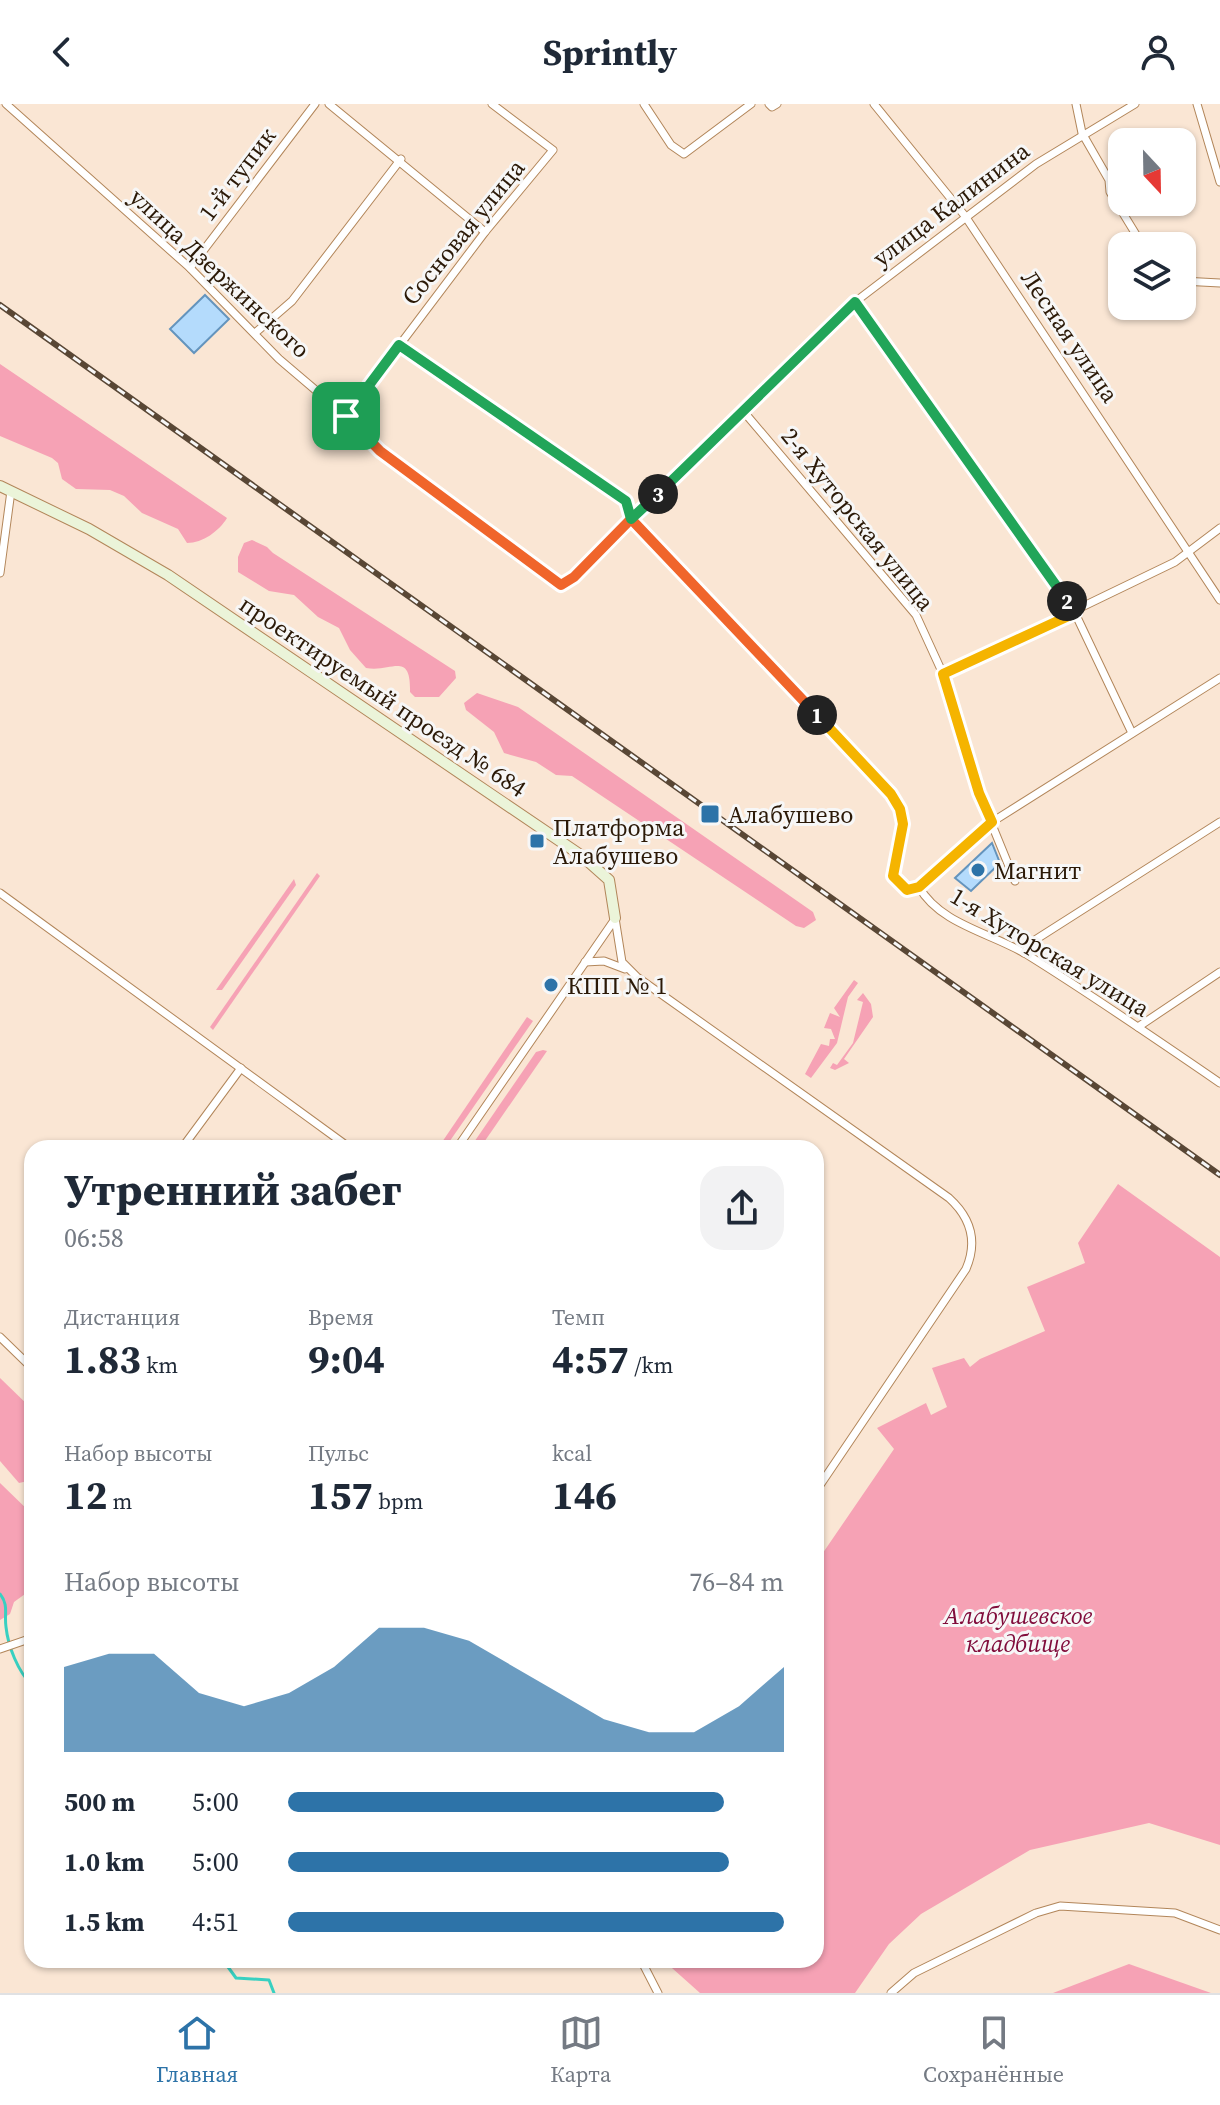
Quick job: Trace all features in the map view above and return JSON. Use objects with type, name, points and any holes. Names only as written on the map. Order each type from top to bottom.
[{"type":"street","name":"улица Дзержинского","points":[[6,104],[190,268],[279,359],[346,416],[380,451],[561,585]]},
{"type":"street","name":"1-й тупик","points":[[190,268],[315,104]]},
{"type":"street","points":[[329,104],[401,159],[485,232]]},
{"type":"street","name":"Сосновая улица","points":[[346,416],[485,232],[553,150],[492,104]]},
{"type":"street","points":[[644,104],[671,145],[684,154],[751,104]]},
{"type":"street","points":[[769,104],[772,107],[777,104]]},
{"type":"street","name":"Лесная улица","points":[[874,104],[965,216],[1220,600]]},
{"type":"street","points":[[1076,104],[1082,133],[1109,180],[1110,192],[1134,232]]},
{"type":"street","name":"улица Калинина","points":[[561,585],[574,577],[855,302],[965,216],[1082,133],[1135,104]]},
{"type":"street","points":[[1197,104],[1220,182]]},
{"type":"street","points":[[255,333],[292,301],[401,159]]},
{"type":"street","points":[[1196,282],[1220,283]]},
{"type":"street","points":[[855,302],[1075,613],[1132,733]]},
{"type":"street","points":[[399,345],[626,501],[631,519]]},
{"type":"street","name":"2-я Хуторская улица","points":[[744,412],[916,615],[943,674],[965,751],[1015,881]]},
{"type":"street","name":"проектируемый проезд № 684","points":[[0,486],[89,529],[178,582],[569,847],[609,880],[622,962],[637,977],[949,1198],[964,1214],[972,1232],[971,1257],[960,1279],[824,1479]]},
{"type":"street","points":[[0,573],[11,491]]},
{"type":"street","name":"1-я Хуторская улица","points":[[631,519],[891,794],[903,824],[893,876],[907,890],[919,887],[927,901],[960,923],[1024,953],[1220,1083]]},
{"type":"street","points":[[943,674],[1075,613],[1189,553],[1220,528]]},
{"type":"street","points":[[919,887],[992,822],[1220,678]]},
{"type":"street","points":[[1024,953],[1035,940],[1220,822]]},
{"type":"street","points":[[0,893],[339,1140]]},
{"type":"street","points":[[463,1140],[615,918]]},
{"type":"street","points":[[585,962],[611,962],[637,977]]},
{"type":"street","points":[[1138,1027],[1220,972]]},
{"type":"street","points":[[188,1140],[241,1068]]},
{"type":"street","points":[[0,1337],[24,1361]]},
{"type":"street","points":[[0,1649],[24,1641]]},
{"type":"street","points":[[891,1993],[914,1973],[1036,1913],[1060,1906],[1175,1913],[1220,1930]]},
{"type":"street","points":[[645,1968],[658,1993]]},
{"type":"green space","points":[[0,364],[227,518],[210,535],[187,543],[178,529],[142,513],[124,496],[110,490],[76,489],[62,479],[58,463],[52,458],[0,436]]},
{"type":"green space","points":[[252,540],[455,671],[456,678],[439,697],[415,697],[410,692],[407,671],[403,667],[366,668],[350,650],[339,628],[318,617],[294,595],[269,591],[238,572],[238,557],[244,543]]},
{"type":"green space","points":[[477,693],[518,707],[813,912],[816,920],[804,928],[796,926],[572,776],[556,775],[536,762],[504,753],[494,732],[466,710],[464,703]]},
{"type":"green space","points":[[317,873],[320,876],[213,1030],[210,1027]]},
{"type":"green space","points":[[294,879],[296,885],[222,990],[216,990]]},
{"type":"green space","points":[[854,980],[858,983],[848,997],[837,1043],[811,1078],[805,1074],[821,1044],[829,1046],[830,1039],[835,1039],[831,1029],[824,1028],[830,1013],[840,1017],[834,1008]]},
{"type":"green space","points":[[863,993],[871,1004],[873,1017],[844,1059],[849,1063],[835,1070],[830,1068],[833,1063],[837,1065],[853,1043],[863,1002],[857,1000]]},
{"type":"green space","points":[[527,1017],[533,1021],[451,1140],[443,1140]]},
{"type":"green space","points":[[547,1051],[486,1140],[476,1140],[536,1052]]},
{"type":"green space","name":"Алабушевское кладбище","points":[[1118,1184],[1220,1257],[1220,1845],[1149,1823],[1030,1850],[921,1914],[889,1944],[855,1993],[700,1993],[672,1968],[824,1968],[824,1551],[894,1449],[877,1428],[926,1403],[931,1415],[947,1407],[932,1368],[964,1358],[970,1367],[980,1359],[1045,1331],[1027,1287],[1085,1263],[1078,1243]]},
{"type":"green space","points":[[0,1378],[24,1401],[24,1482],[19,1483],[0,1461]]},
{"type":"green space","points":[[0,1483],[24,1506],[24,1595],[14,1602],[10,1614],[0,1620]]},
{"type":"green space","points":[[1129,1964],[1211,1993],[1053,1993]]},
{"type":"building","points":[[205,295],[229,319],[194,353],[170,329]]},
{"type":"building","name":"Магнит","points":[[992,843],[1000,863],[971,891],[955,878]]},
{"type":"waterway","points":[[0,1594],[5,1606],[11,1650],[24,1675]]},
{"type":"waterway","points":[[229,1968],[236,1978],[269,1980],[274,1993]]},
{"type":"railway","points":[[0,305],[1220,1175]]},
{"type":"place","name":"Алабушево","points":[[710,814]]},
{"type":"place","name":"Платформа Алабушево","points":[[537,841]]},
{"type":"place","name":"Магнит","points":[[978,870]]},
{"type":"place","name":"КПП № 1","points":[[551,985]]},
{"type":"route","points":[[346,416],[380,451],[561,585],[574,577],[631,519],[891,794],[900,809],[903,824],[893,876],[907,890],[919,887],[992,822],[956,724],[943,674],[1075,613],[855,302],[631,519],[626,501],[399,345],[346,416]]}]
